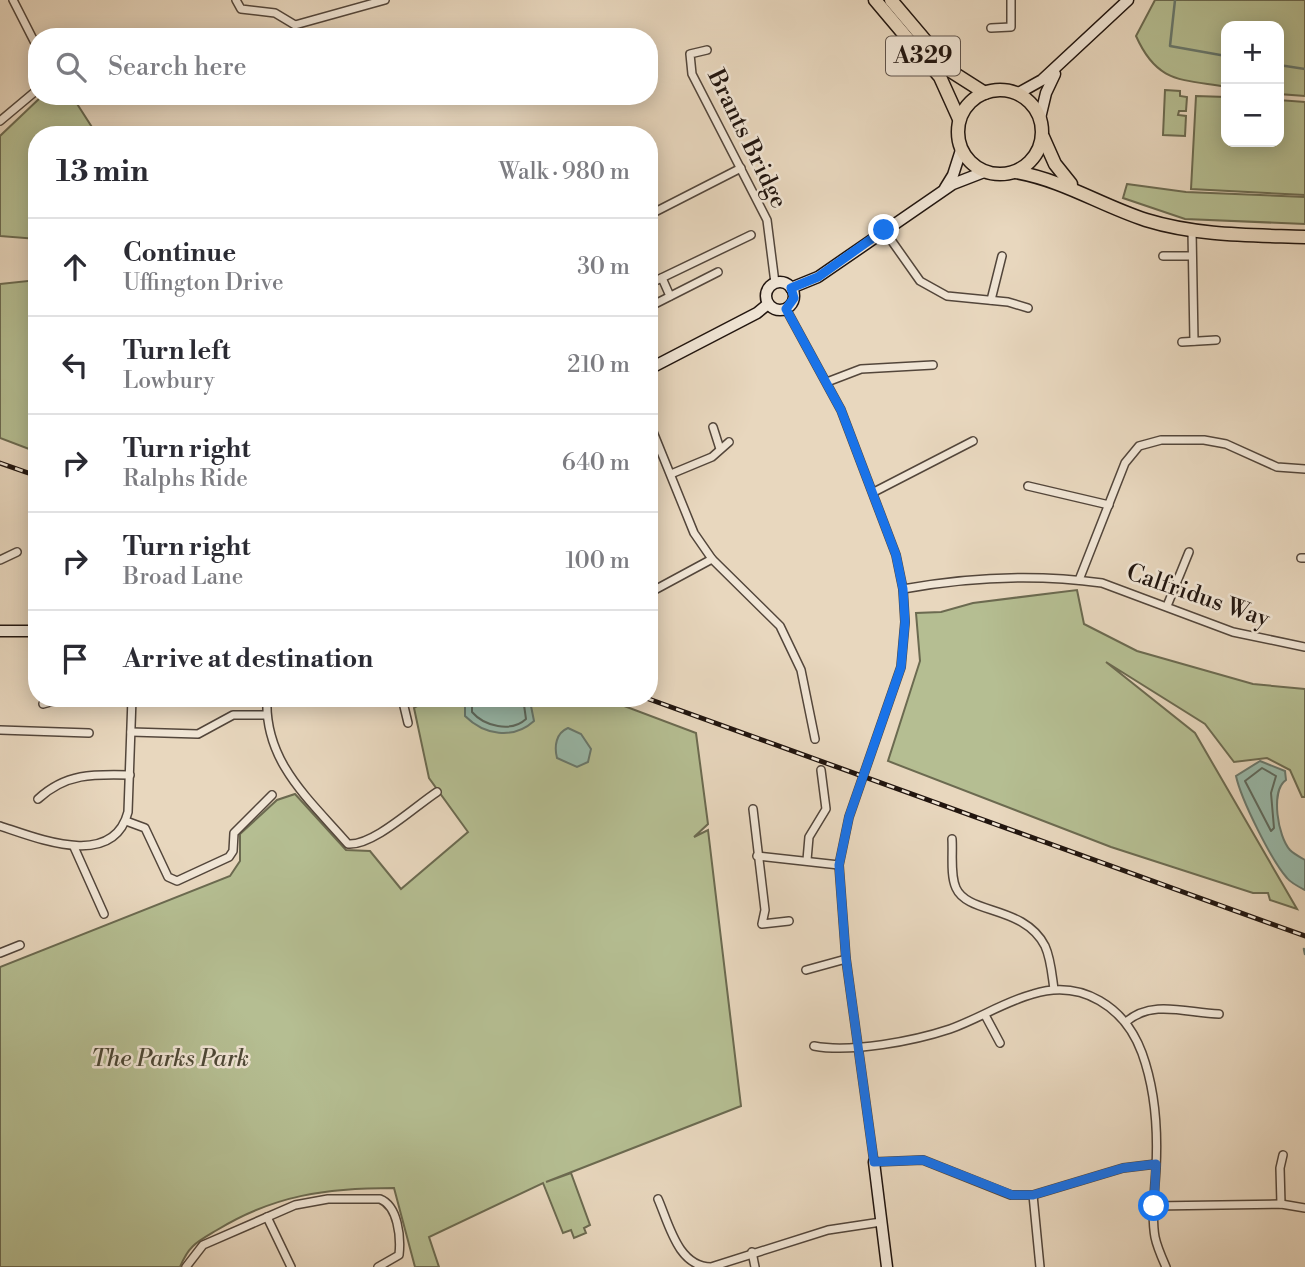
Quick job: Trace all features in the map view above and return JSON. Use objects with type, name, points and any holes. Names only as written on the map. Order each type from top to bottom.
[{"type":"main road","name":"A329","points":[[875,0],[940,77],[960,119]]},
{"type":"main road","name":"A329","points":[[891,0],[952,72],[985,93]]},
{"type":"main road","name":"A329","points":[[961,150],[957,136],[960,119],[968,104],[985,93],[998,90],[1017,93]]},
{"type":"main road","points":[[1017,93],[1032,105],[1040,118],[1042,136],[1063,176],[1080,192]]},
{"type":"main road","points":[[1016,172],[1035,159],[1042,136]]},
{"type":"main road","points":[[961,150],[968,160],[984,172],[1016,172],[1055,180],[1130,214],[1192,231],[1305,237]]},
{"type":"street","points":[[13,0],[28,29]]},
{"type":"street","points":[[236,0],[241,9],[275,13],[295,25],[385,0]]},
{"type":"street","points":[[991,28],[1011,27],[1011,0]]},
{"type":"street","points":[[1017,93],[1042,80],[1129,0]]},
{"type":"street","name":"Brants Bridge","points":[[707,50],[690,54],[698,88],[767,220],[775,283]]},
{"type":"street","points":[[1040,118],[1050,83],[1065,60]]},
{"type":"street","points":[[0,121],[28,98]]},
{"type":"street","points":[[941,193],[953,175],[961,150]]},
{"type":"street","points":[[658,210],[741,169]]},
{"type":"street","points":[[791,288],[818,277],[961,180],[984,172]]},
{"type":"street","points":[[884,230],[920,281],[947,296],[990,300],[1028,308]]},
{"type":"street","points":[[1192,231],[1194,341]]},
{"type":"street","points":[[658,280],[751,235]]},
{"type":"street","points":[[715,253],[719,261]]},
{"type":"street","points":[[990,300],[1002,256]]},
{"type":"street","points":[[1163,256],[1191,256]]},
{"type":"street","points":[[658,302],[718,272]]},
{"type":"street","points":[[662,278],[670,296]]},
{"type":"street","points":[[775,283],[784,283],[791,288],[794,298],[786,309],[778,310],[768,304],[766,292],[775,283]]},
{"type":"street","points":[[658,364],[757,313],[768,304]]},
{"type":"street","points":[[786,309],[827,382],[874,492],[896,555],[903,589],[905,622],[901,667],[849,817],[839,865],[846,959],[887,1267]]},
{"type":"street","points":[[1182,342],[1216,340]]},
{"type":"street","points":[[827,382],[861,369],[933,365]]},
{"type":"street","points":[[712,427],[720,449]]},
{"type":"street","points":[[1079,580],[1131,452],[1139,446],[1161,440],[1226,444],[1277,467],[1305,469]]},
{"type":"street","points":[[874,492],[973,441]]},
{"type":"street","points":[[671,474],[712,457],[729,442]]},
{"type":"street","points":[[658,443],[694,533],[712,559],[780,625],[801,670],[815,739]]},
{"type":"street","points":[[1028,486],[1109,505]]},
{"type":"street","points":[[0,560],[17,552]]},
{"type":"street","points":[[1167,606],[1189,552]]},
{"type":"street","points":[[658,588],[712,559]]},
{"type":"street","name":"Calfridus Way","points":[[903,589],[972,580],[1079,580],[1102,583],[1233,632],[1305,647]]},
{"type":"street","points":[[0,631],[28,631]]},
{"type":"street","points":[[0,826],[44,841],[74,847],[103,842],[118,832],[126,821],[132,707]]},
{"type":"street","points":[[267,707],[276,755],[307,798],[348,844],[359,845],[373,839],[437,792]]},
{"type":"street","points":[[404,707],[408,723]]},
{"type":"street","points":[[131,732],[198,734],[233,715],[267,715]]},
{"type":"street","points":[[0,730],[89,733]]},
{"type":"street","points":[[807,860],[810,837],[825,809],[821,770]]},
{"type":"street","points":[[38,799],[51,787],[75,775],[130,775]]},
{"type":"street","points":[[126,821],[145,828],[168,877],[177,881],[229,857],[234,833],[272,795]]},
{"type":"street","points":[[753,809],[765,910],[762,923],[789,921]]},
{"type":"street","points":[[952,839],[957,890],[965,899],[1013,916],[1037,933],[1047,949],[1054,989]]},
{"type":"street","points":[[74,847],[104,914]]},
{"type":"street","points":[[757,856],[839,865]]},
{"type":"street","points":[[0,953],[20,945]]},
{"type":"street","points":[[806,970],[846,959]]},
{"type":"street","points":[[814,1046],[833,1050],[928,1035],[985,1015],[1026,996],[1054,989],[1073,990],[1095,997],[1114,1009],[1126,1022],[1141,1052],[1153,1094],[1155,1238],[1166,1267]]},
{"type":"street","points":[[1126,1022],[1135,1014],[1151,1008],[1219,1014]]},
{"type":"street","points":[[985,1015],[1000,1043]]},
{"type":"street","points":[[1281,1204],[1283,1155]]},
{"type":"street","points":[[874,1162],[923,1160],[951,1169],[996,1191],[1012,1195],[1033,1195],[1123,1168],[1156,1164]]},
{"type":"street","points":[[1033,1195],[1040,1267]]},
{"type":"street","points":[[186,1267],[203,1245],[295,1205],[328,1199],[380,1199],[388,1202],[400,1243],[398,1255],[377,1267]]},
{"type":"street","points":[[658,1199],[676,1243],[686,1257],[699,1267],[711,1267],[828,1230],[881,1222]]},
{"type":"street","points":[[1154,1206],[1281,1204],[1305,1208]]},
{"type":"street","points":[[267,1217],[291,1267]]},
{"type":"street","points":[[752,1252],[755,1267]]},
{"type":"green space","points":[[1155,0],[1305,0],[1305,96],[1284,94],[1284,21],[1221,21],[1221,86],[1183,80],[1162,71],[1152,63],[1136,36]]},
{"type":"green space","points":[[1165,90],[1180,91],[1180,96],[1187,97],[1186,111],[1179,111],[1178,115],[1186,116],[1185,136],[1163,135]]},
{"type":"green space","points":[[1196,96],[1221,97],[1221,147],[1284,147],[1284,100],[1305,102],[1305,195],[1191,189]]},
{"type":"green space","points":[[33,105],[78,105],[91,126],[28,126],[28,238],[0,236],[0,136]]},
{"type":"green space","points":[[1127,184],[1186,192],[1305,197],[1305,224],[1185,219],[1123,198]]},
{"type":"green space","points":[[28,281],[28,449],[0,438],[0,284]]},
{"type":"green space","points":[[1077,590],[1084,624],[1137,651],[1253,684],[1305,689],[1305,797],[1302,797],[1290,770],[1267,758],[1234,762],[1205,724],[1106,662],[1195,733],[1297,909],[1270,900],[1268,893],[1253,893],[1111,847],[888,761],[920,661],[916,613],[941,612],[973,603]]},
{"type":"green space","name":"The Parks Park","points":[[627,707],[696,733],[708,824],[694,837],[708,830],[741,1106],[546,1182],[571,1173],[590,1225],[584,1228],[586,1233],[574,1238],[571,1230],[563,1233],[543,1183],[429,1237],[439,1267],[415,1267],[394,1188],[369,1188],[302,1196],[259,1209],[199,1241],[190,1249],[180,1267],[0,1267],[0,967],[230,876],[240,861],[240,834],[277,800],[295,794],[346,850],[370,851],[401,889],[468,832],[429,778],[414,708]]},
{"type":"water","points":[[465,707],[531,707],[534,721],[517,731],[499,733],[481,727],[465,716]]},
{"type":"water","points":[[568,728],[581,734],[591,749],[588,762],[577,767],[557,758],[557,740]]},
{"type":"water","points":[[1260,761],[1285,771],[1286,780],[1278,794],[1279,825],[1290,850],[1305,860],[1305,890],[1291,882],[1273,858],[1239,786],[1236,776]]},
{"type":"waterway","points":[[1175,0],[1170,46],[1221,55]]},
{"type":"waterway","points":[[1284,66],[1305,69]]},
{"type":"waterway","points":[[1304,949],[1305,954]]},
{"type":"railway","points":[[0,463],[28,473]]},
{"type":"railway","points":[[658,702],[1305,936]]},
{"type":"route","points":[[884,230],[818,277],[791,288],[794,298],[786,309],[841,410],[896,555],[903,589],[905,622],[901,667],[849,817],[839,865],[846,959],[874,1162],[923,1160],[951,1169],[996,1191],[1012,1195],[1033,1195],[1123,1168],[1156,1164],[1154,1206]]}]
